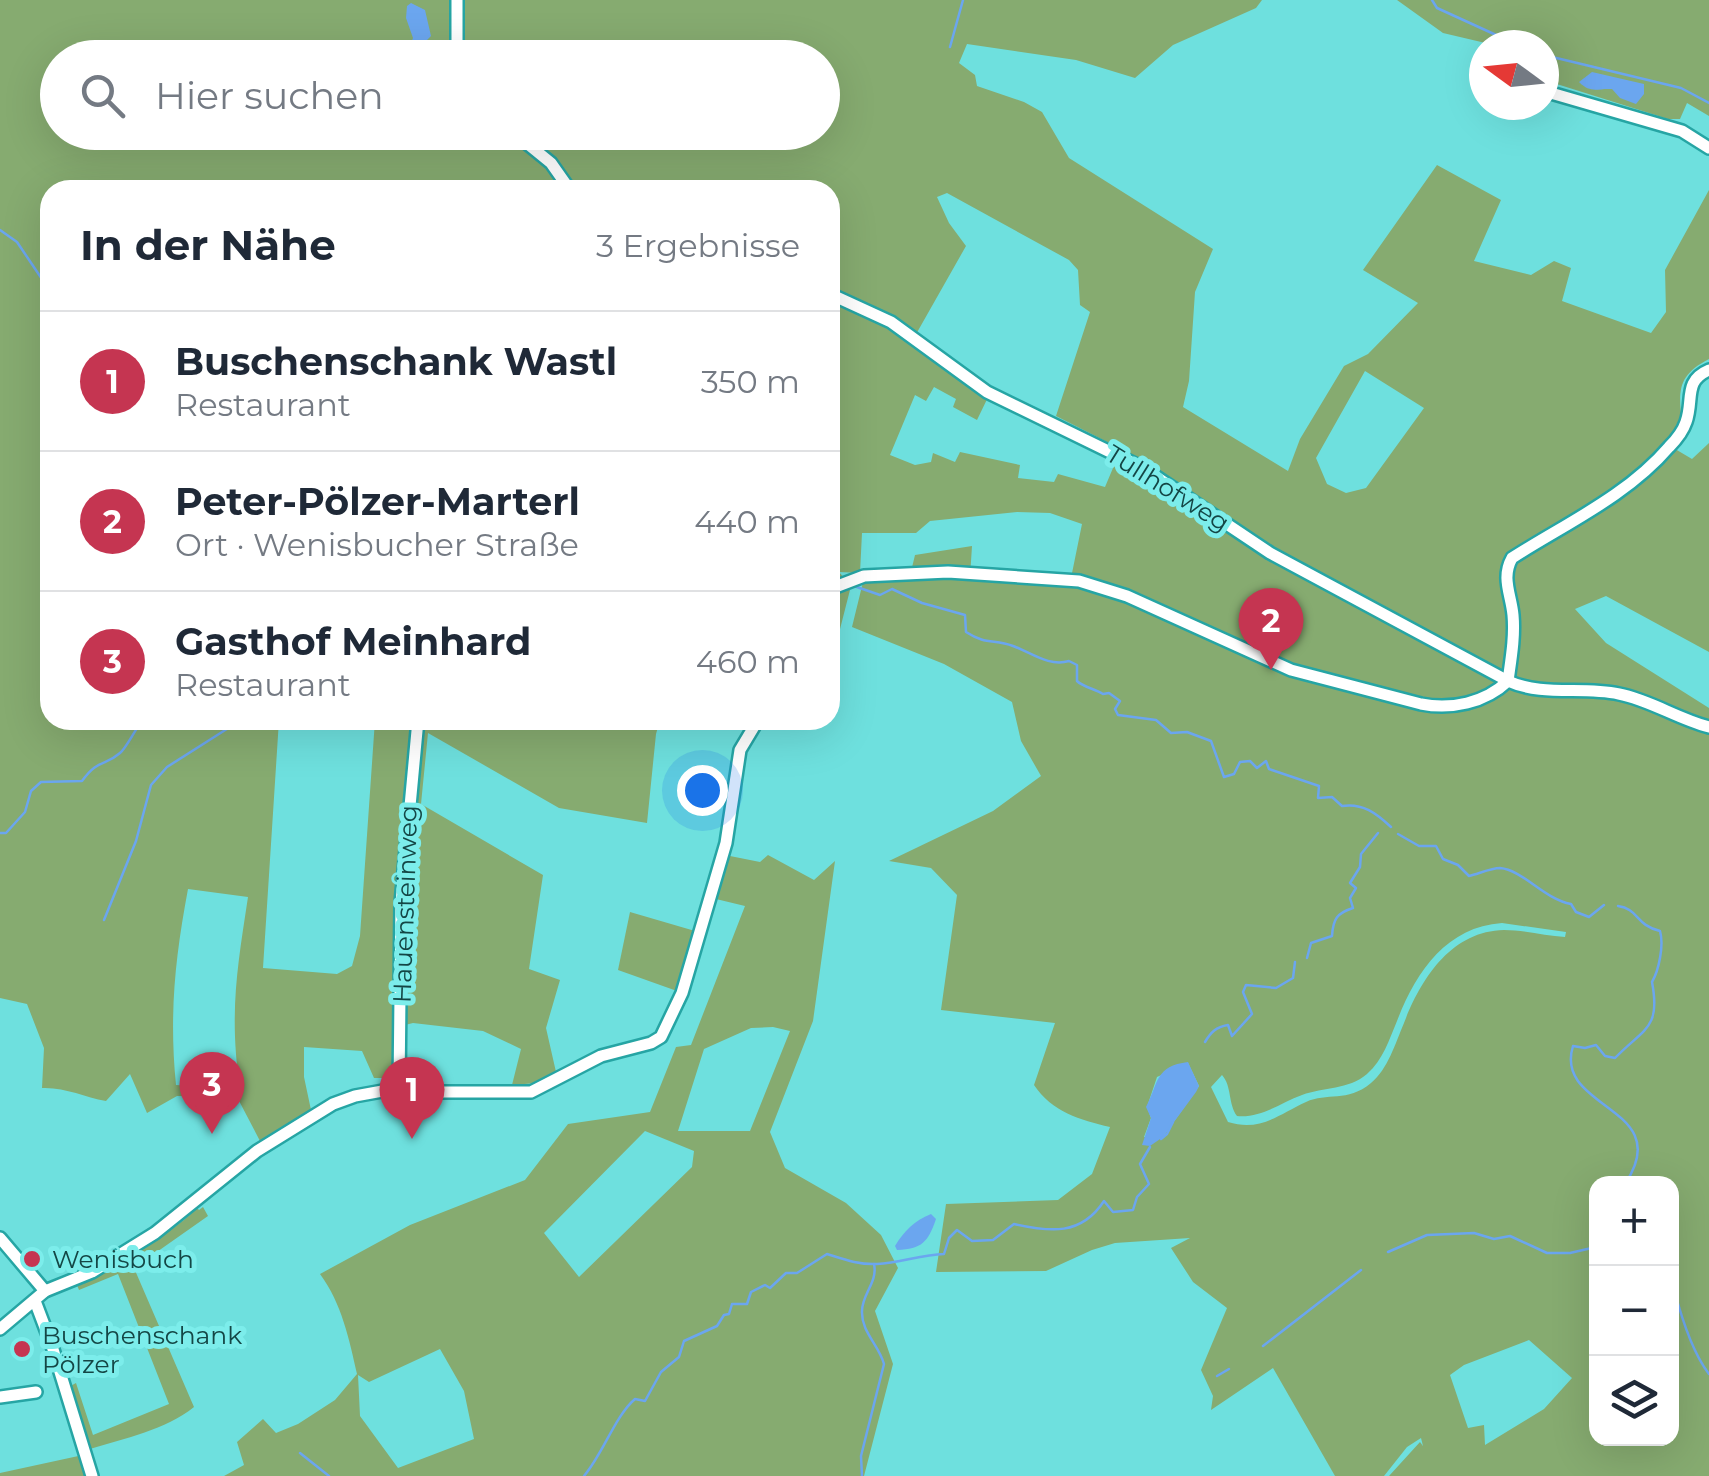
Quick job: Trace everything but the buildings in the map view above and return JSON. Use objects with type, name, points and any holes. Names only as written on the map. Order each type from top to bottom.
[{"type":"street","points":[[457,40],[458,0]]},
{"type":"street","points":[[1559,95],[1682,132],[1709,148]]},
{"type":"street","points":[[536,150],[551,162],[563,180]]},
{"type":"street","name":"Tullhofweg","points":[[840,299],[891,322],[986,392],[1144,468],[1270,552],[1508,682]]},
{"type":"street","points":[[1508,682],[1513,612],[1506,580],[1512,558],[1609,500],[1659,458],[1687,420],[1692,384],[1698,375],[1709,370]]},
{"type":"street","points":[[840,584],[851,578],[968,571],[1079,581],[1127,596],[1291,670],[1436,707],[1486,697],[1508,682]]},
{"type":"street","points":[[1508,682],[1523,688],[1620,694],[1674,717],[1709,726]]},
{"type":"street","name":"Hauensteinweg","points":[[398,1088],[401,903],[417,730]]},
{"type":"street","points":[[0,1329],[45,1291],[92,1272],[154,1232],[256,1150],[306,1118],[355,1096],[398,1088],[487,1094],[531,1092],[601,1056],[661,1037],[682,993],[726,842],[740,750],[752,730]]},
{"type":"street","points":[[0,1238],[45,1291]]},
{"type":"street","points":[[35,1301],[92,1476]]},
{"type":"street","points":[[0,1397],[36,1392]]},
{"type":"green space","points":[[0,0],[1262,0],[1256,8],[1173,45],[1135,78],[1076,60],[967,44],[959,63],[975,75],[977,86],[1042,112],[1069,158],[1213,249],[1195,292],[1189,381],[1183,407],[1288,471],[1300,439],[1344,366],[1368,354],[1418,303],[1363,270],[1437,165],[1501,200],[1474,261],[1531,275],[1554,261],[1571,268],[1562,301],[1651,333],[1666,312],[1665,270],[1709,190],[1709,359],[1691,371],[1682,384],[1682,422],[1665,443],[1692,459],[1709,443],[1709,652],[1606,596],[1575,609],[1606,643],[1709,708],[1709,1476],[1389,1476],[1420,1442],[1423,1446],[1421,1438],[1407,1447],[1384,1476],[1335,1476],[1273,1368],[1211,1410],[1213,1396],[1201,1370],[1227,1308],[1193,1282],[1171,1248],[1190,1238],[1115,1243],[1046,1271],[936,1272],[946,1204],[1058,1200],[1092,1174],[1110,1127],[1058,1108],[1034,1085],[1055,1023],[941,1010],[957,895],[931,868],[889,861],[993,811],[1041,776],[1021,741],[1012,702],[944,664],[852,627],[863,582],[909,580],[915,555],[972,546],[970,577],[1070,583],[1082,524],[1050,513],[1017,512],[930,521],[916,533],[862,533],[860,573],[840,572],[840,180],[40,180],[40,730],[278,730],[263,968],[337,974],[352,966],[360,936],[374,730],[657,730],[647,823],[559,808],[428,733],[421,804],[543,875],[529,969],[560,980],[546,1028],[556,1072],[537,1083],[512,1085],[521,1049],[483,1031],[413,1023],[393,1028],[394,1061],[385,1078],[374,1078],[362,1051],[304,1047],[304,1077],[311,1110],[260,1141],[237,1097],[177,1096],[147,1113],[130,1074],[106,1101],[42,1088],[44,1048],[27,1004],[0,998]],"holes":[[[947,193],[1069,260],[1078,270],[1080,305],[1090,312],[1056,416],[1121,449],[1105,487],[1058,474],[1054,482],[1018,478],[1020,465],[960,452],[955,462],[933,453],[931,462],[915,465],[890,455],[915,395],[926,401],[934,387],[956,399],[953,407],[977,420],[991,391],[915,336],[966,246],[937,197]],[[1365,371],[1424,408],[1366,488],[1346,493],[1327,484],[1316,458]],[[188,889],[248,897],[235,1015],[240,1089],[176,1085],[174,987]],[[1502,923],[1566,932],[1565,937],[1504,930],[1468,939],[1440,960],[1429,975],[1387,1063],[1371,1083],[1354,1093],[1314,1099],[1259,1123],[1228,1122],[1211,1087],[1222,1075],[1234,1111],[1237,1116],[1246,1116],[1302,1095],[1352,1083],[1367,1074],[1381,1056],[1414,986],[1436,955],[1465,933]],[[1188,1063],[1199,1086],[1163,1137],[1144,1137],[1151,1118],[1147,1107],[1157,1077]],[[1529,1340],[1572,1378],[1544,1409],[1485,1445],[1484,1425],[1468,1428],[1450,1375],[1464,1365]]]},
{"type":"green space","points":[[1397,0],[1709,0],[1709,116],[1687,103],[1680,119],[1668,119],[1559,85],[1559,30],[1469,30],[1469,39],[1443,33]]},
{"type":"green space","points":[[840,573],[851,586],[840,629]]},
{"type":"green space","points":[[768,855],[814,880],[835,861],[813,1021],[770,1132],[785,1168],[846,1203],[881,1235],[898,1268],[875,1311],[893,1364],[864,1476],[224,1476],[244,1465],[237,1442],[263,1419],[276,1433],[298,1424],[335,1400],[357,1374],[339,1310],[320,1274],[410,1225],[525,1180],[568,1124],[650,1112],[676,1047],[691,1045],[745,906],[716,899],[730,856],[760,862]],"holes":[[[751,1028],[790,1031],[750,1131],[678,1131],[704,1049]],[[645,1131],[694,1151],[692,1167],[579,1277],[544,1233]],[[440,1349],[464,1391],[474,1439],[398,1468],[360,1416],[358,1375],[369,1382]]]},
{"type":"green space","points":[[630,912],[695,931],[677,991],[618,970]]},
{"type":"green space","points":[[203,1207],[208,1216],[134,1268],[194,1407],[158,1427],[90,1449],[96,1476],[0,1476],[83,1455],[65,1389],[76,1383],[93,1435],[169,1404],[118,1274],[79,1290],[77,1285],[56,1281],[148,1243]]},
{"type":"water","points":[[411,3],[425,10],[431,36],[427,40],[412,40],[407,6]]},
{"type":"water","points":[[1592,72],[1644,84],[1644,94],[1636,104],[1620,98],[1612,89],[1587,88],[1579,82]]},
{"type":"water","points":[[1188,1062],[1199,1086],[1196,1092],[1163,1137],[1150,1146],[1142,1145],[1151,1118],[1146,1107],[1160,1077],[1169,1067]]},
{"type":"water","points":[[931,1214],[936,1219],[923,1243],[897,1250],[895,1246],[906,1231]]},
{"type":"waterway","points":[[950,47],[963,0]]},
{"type":"waterway","points":[[1432,0],[1437,8],[1485,30]]},
{"type":"waterway","points":[[1559,59],[1681,88],[1709,103]]},
{"type":"waterway","points":[[0,230],[17,242],[40,276]]},
{"type":"waterway","points":[[851,585],[880,595],[892,589],[922,603],[965,615],[966,632],[979,639],[1013,646],[1048,661],[1077,665],[1077,681],[1120,701],[1115,709],[1118,715],[1156,720],[1171,733],[1187,732],[1211,741],[1224,777],[1234,774],[1240,762],[1250,761],[1257,768],[1266,761],[1269,769],[1319,786],[1318,798],[1332,797],[1342,806],[1363,808],[1391,827]]},
{"type":"waterway","points":[[0,833],[6,833],[25,812],[31,791],[41,782],[82,781],[93,769],[120,753],[136,730]]},
{"type":"waterway","points":[[104,920],[136,841],[151,785],[167,767],[225,730]]},
{"type":"waterway","points":[[1307,958],[1311,943],[1332,936],[1337,918],[1353,908],[1350,898],[1356,888],[1350,883],[1360,867],[1361,854],[1378,833]]},
{"type":"waterway","points":[[1398,834],[1419,846],[1436,846],[1443,859],[1458,865],[1469,876],[1496,868],[1509,870],[1589,917],[1604,905]]},
{"type":"waterway","points":[[1618,906],[1660,931],[1660,957],[1652,982],[1652,1019],[1615,1058],[1605,1056],[1596,1045],[1573,1046],[1572,1067],[1580,1084],[1626,1123],[1636,1139],[1637,1158],[1629,1176]]},
{"type":"waterway","points":[[1205,1042],[1214,1030],[1228,1025],[1232,1036],[1252,1014],[1243,992],[1246,985],[1276,988],[1293,978],[1295,962]]},
{"type":"waterway","points":[[1161,1139],[1173,1122]]},
{"type":"waterway","points":[[584,1476],[621,1415],[635,1399],[645,1401],[661,1372],[679,1357],[684,1341],[717,1326],[729,1314],[732,1304],[747,1304],[751,1292],[765,1285],[770,1288],[786,1273],[797,1273],[827,1254],[864,1264],[894,1262],[944,1254],[949,1238],[957,1230],[972,1241],[993,1240],[1014,1224],[1040,1229],[1075,1226],[1104,1201],[1113,1212],[1133,1210],[1137,1197],[1149,1184],[1140,1164],[1150,1147]]},
{"type":"waterway","points":[[1388,1252],[1427,1235],[1474,1233],[1494,1239],[1510,1236],[1547,1253],[1589,1249]]},
{"type":"waterway","points":[[862,1476],[861,1456],[884,1364],[862,1319],[874,1264]]},
{"type":"waterway","points":[[1672,1266],[1684,1322],[1709,1374]]},
{"type":"waterway","points":[[1263,1346],[1361,1270]]},
{"type":"waterway","points":[[1217,1376],[1229,1369]]},
{"type":"waterway","points":[[300,1453],[329,1476]]},
{"type":"place","name":"Peter-Pölzer-Marterl","points":[[1271,670]]},
{"type":"place","name":"Gasthof Meinhard","points":[[212,1134]]},
{"type":"place","name":"Buschenschank Wastl","points":[[412,1139]]},
{"type":"place","name":"Wenisbuch","points":[[32,1259]]},
{"type":"place","name":"Buschenschank Pölzer","points":[[22,1349]]}]
